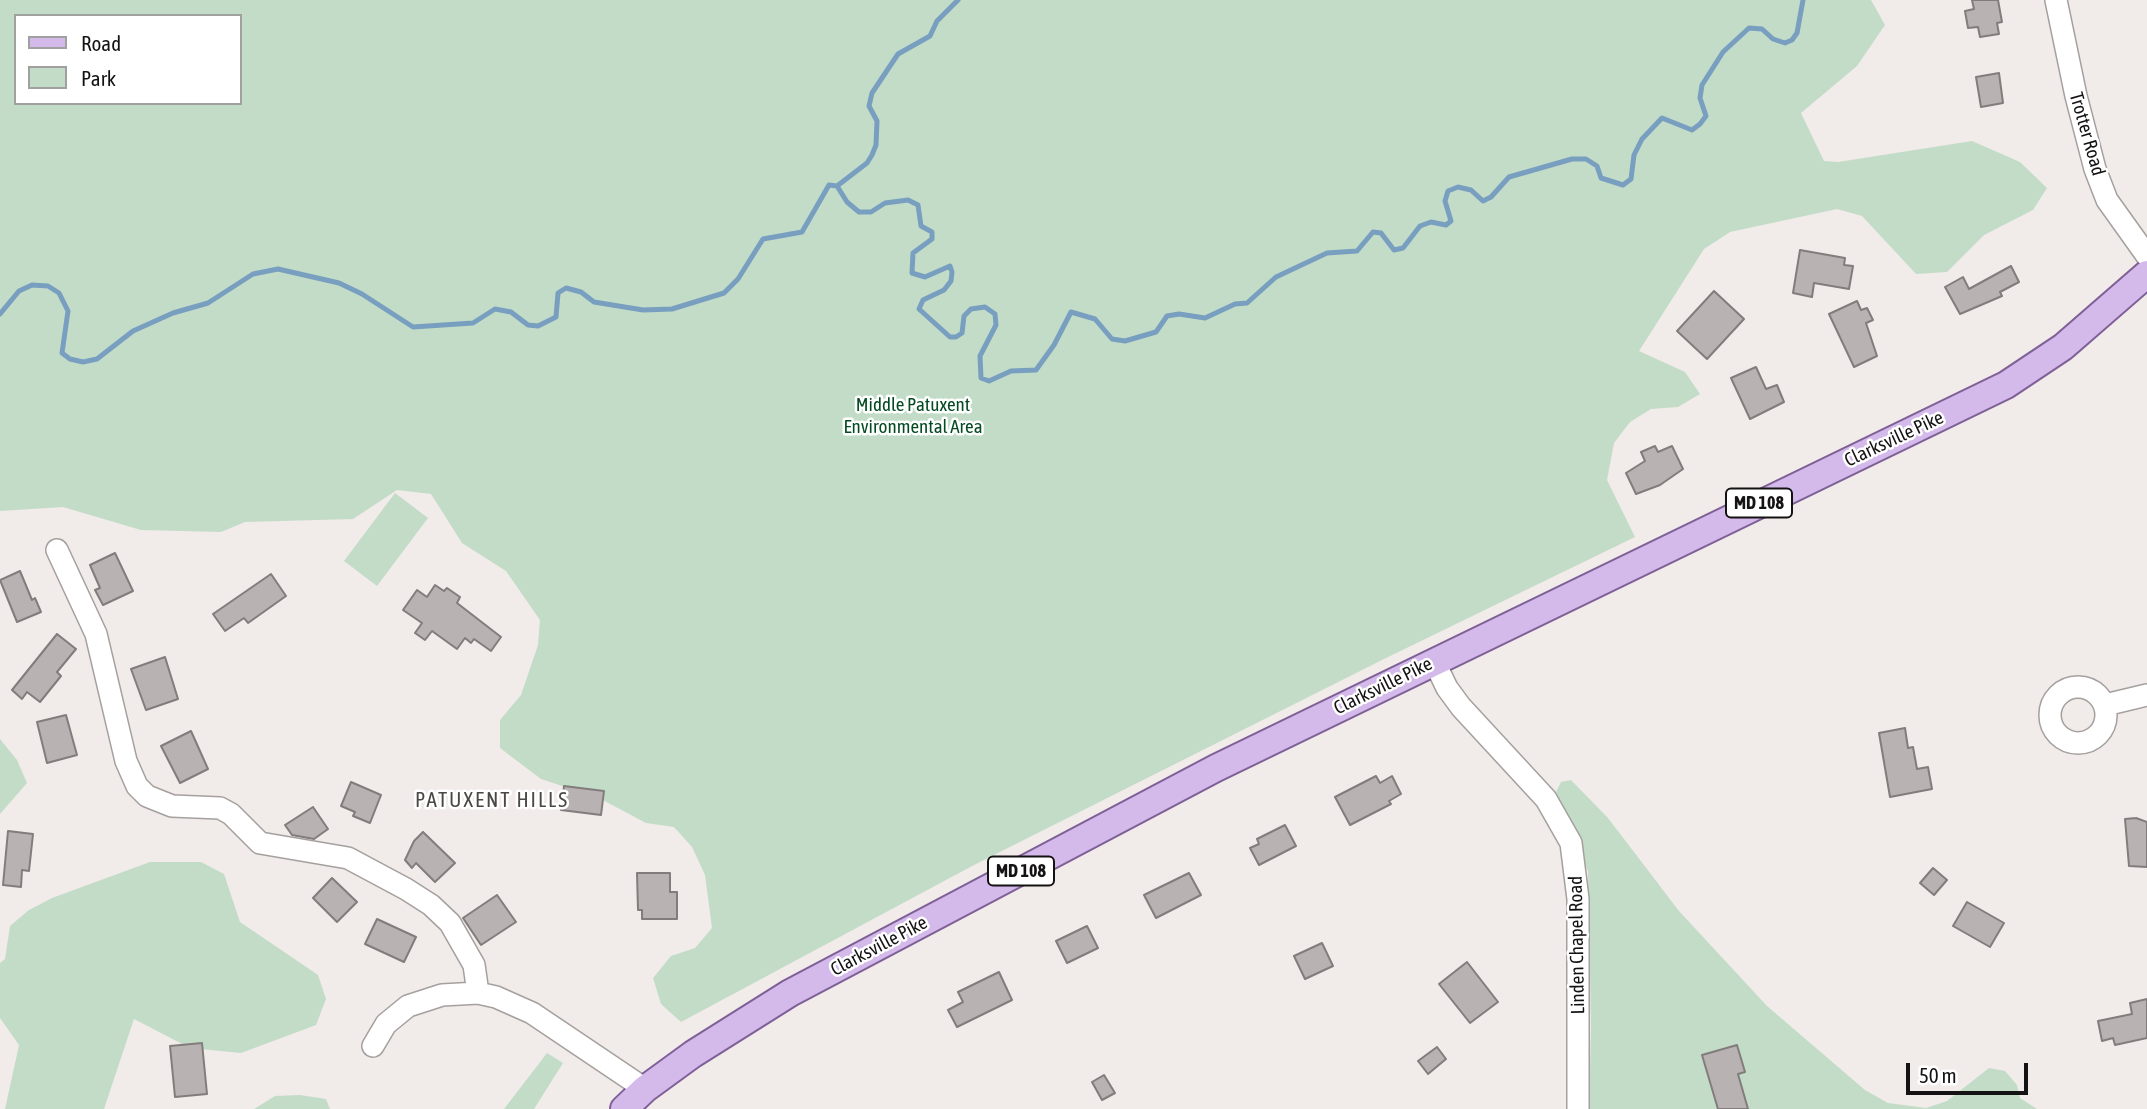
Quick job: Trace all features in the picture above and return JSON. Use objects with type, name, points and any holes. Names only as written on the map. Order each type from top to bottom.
[{"type":"main road","name":"Clarksville Pike","points":[[624,1109],[645,1089],[738,1023],[790,993],[1216,768],[2006,385],[2063,347],[2147,274]]},
{"type":"street","name":"Trotter Road","points":[[2056,0],[2095,169],[2114,211],[2147,256]]},
{"type":"street","points":[[57,550],[96,634],[126,761],[137,786],[147,796],[172,806],[220,808],[231,814],[260,843],[273,848],[348,858],[406,889],[431,905],[450,923],[474,965],[478,993]]},
{"type":"street","name":"Linden Chapel Road","points":[[1434,661],[1447,688],[1461,707],[1546,799],[1571,843],[1578,899],[1578,1109]]},
{"type":"street","points":[[2105,705],[2147,695]]},
{"type":"street","points":[[373,1046],[386,1024],[408,1006],[442,995],[478,993],[496,997],[532,1013],[645,1089]]},
{"type":"green space","name":"Middle Patuxent Environmental Area","points":[[0,0],[1871,0],[1885,25],[1857,66],[1801,113],[1824,161],[1838,162],[1972,141],[2020,162],[2047,188],[2033,210],[1984,235],[1947,272],[1916,274],[1862,216],[1837,209],[1730,232],[1704,249],[1639,351],[1685,372],[1700,394],[1678,407],[1651,409],[1630,422],[1614,443],[1607,480],[1635,537],[1386,658],[974,865],[681,1022],[661,1004],[653,978],[671,956],[695,948],[712,928],[705,875],[692,847],[674,827],[646,823],[599,798],[541,779],[500,748],[500,720],[521,695],[538,645],[540,620],[506,571],[462,543],[431,494],[397,490],[353,519],[245,522],[221,532],[141,530],[63,507],[0,511]]},
{"type":"green space","points":[[395,493],[428,518],[377,586],[344,561]]},
{"type":"green space","points":[[0,739],[17,760],[27,783],[0,814]]},
{"type":"green space","points":[[1571,780],[1608,818],[1679,911],[1767,1006],[1865,1090],[1888,1103],[1926,1108],[1947,1101],[1989,1068],[2005,1071],[2017,1085],[2020,1098],[2037,1109],[1589,1109],[1591,1027],[1588,871],[1559,807],[1556,792],[1561,782]]},
{"type":"green space","points":[[150,862],[201,862],[224,874],[240,922],[318,975],[326,999],[316,1025],[241,1053],[190,1048],[134,1019],[104,1109],[5,1109],[19,1045],[0,1018],[0,963],[5,959],[10,926],[29,910],[52,898]]},
{"type":"green space","points":[[547,1053],[563,1063],[534,1109],[504,1109]]},
{"type":"green space","points":[[300,1095],[326,1099],[330,1109],[254,1109],[275,1096]]},
{"type":"building","points":[[1972,0],[1998,0],[2002,22],[1997,23],[1999,34],[1980,37],[1978,27],[1968,28],[1965,11],[1974,9]]},
{"type":"building","points":[[1999,73],[2003,103],[1981,107],[1976,77]]},
{"type":"building","points":[[1800,250],[1845,258],[1844,265],[1853,266],[1849,289],[1814,283],[1812,297],[1793,293]]},
{"type":"building","points":[[2011,266],[2019,282],[2000,292],[2002,296],[1960,314],[1945,287],[1963,277],[1969,289]]},
{"type":"building","points":[[1714,291],[1744,319],[1707,359],[1677,331]]},
{"type":"building","points":[[1857,301],[1861,310],[1867,308],[1873,320],[1866,323],[1877,356],[1854,367],[1829,314]]},
{"type":"building","points":[[1756,367],[1766,389],[1777,385],[1784,402],[1750,419],[1731,378]]},
{"type":"building","points":[[1655,446],[1658,452],[1672,446],[1683,469],[1660,485],[1636,494],[1626,473],[1645,461],[1641,452]]},
{"type":"building","points":[[115,553],[133,591],[103,605],[95,590],[100,588],[90,565]]},
{"type":"building","points":[[20,571],[32,600],[35,598],[41,612],[17,622],[0,580]]},
{"type":"building","points":[[271,574],[286,596],[248,623],[244,618],[225,631],[213,614]]},
{"type":"building","points":[[435,585],[444,591],[447,588],[460,597],[457,603],[501,637],[491,651],[474,639],[471,643],[465,638],[457,649],[432,631],[425,640],[415,633],[422,623],[403,610],[417,590],[427,597]]},
{"type":"building","points":[[57,634],[76,649],[57,672],[61,676],[40,702],[27,692],[22,699],[12,690]]},
{"type":"building","points":[[165,657],[178,699],[146,710],[131,669]]},
{"type":"building","points":[[66,715],[77,755],[47,763],[37,722]]},
{"type":"building","points":[[1905,728],[1908,748],[1913,747],[1917,769],[1928,767],[1932,789],[1890,797],[1879,733]]},
{"type":"building","points":[[191,731],[208,769],[180,783],[161,746]]},
{"type":"building","points":[[1376,776],[1380,783],[1392,776],[1401,794],[1389,801],[1391,804],[1350,825],[1335,797]]},
{"type":"building","points":[[351,782],[381,795],[370,823],[353,816],[355,812],[341,806]]},
{"type":"building","points":[[564,786],[604,791],[601,815],[561,810]]},
{"type":"building","points":[[313,807],[328,829],[314,839],[292,835],[285,825]]},
{"type":"building","points":[[2136,818],[2147,822],[2147,867],[2129,866],[2125,819]]},
{"type":"building","points":[[1285,825],[1296,846],[1259,865],[1250,848],[1259,844],[1257,839]]},
{"type":"building","points":[[8,831],[33,834],[29,871],[22,870],[21,887],[3,885]]},
{"type":"building","points":[[423,832],[455,863],[435,882],[416,863],[412,868],[405,860],[414,841]]},
{"type":"building","points":[[1933,868],[1947,880],[1934,895],[1920,883]]},
{"type":"building","points":[[637,873],[670,873],[670,892],[677,892],[677,919],[642,919],[642,910],[638,910]]},
{"type":"building","points":[[1189,873],[1201,895],[1156,918],[1144,895]]},
{"type":"building","points":[[332,878],[357,902],[337,922],[313,898]]},
{"type":"building","points":[[497,895],[516,922],[481,945],[463,918]]},
{"type":"building","points":[[1967,902],[2004,923],[1990,947],[1953,926]]},
{"type":"building","points":[[377,919],[416,937],[404,962],[365,944]]},
{"type":"building","points":[[1087,926],[1098,948],[1067,963],[1056,941]]},
{"type":"building","points":[[1322,943],[1333,966],[1305,979],[1294,956]]},
{"type":"building","points":[[1467,962],[1498,1002],[1470,1023],[1439,984]]},
{"type":"building","points":[[999,972],[1012,1000],[957,1027],[948,1010],[963,1002],[958,992]]},
{"type":"building","points":[[2147,999],[2147,1038],[2115,1045],[2113,1038],[2102,1041],[2098,1021],[2132,1014],[2130,1003]]},
{"type":"building","points":[[202,1043],[207,1094],[175,1097],[170,1046]]},
{"type":"building","points":[[1737,1045],[1745,1072],[1738,1074],[1748,1109],[1718,1109],[1702,1055]]},
{"type":"building","points":[[1437,1047],[1446,1059],[1428,1074],[1418,1061]]},
{"type":"building","points":[[1104,1075],[1115,1093],[1102,1100],[1092,1082]]},
{"type":"waterway","points":[[837,186],[867,163],[876,145],[877,121],[869,106],[872,93],[898,54],[930,36],[937,21],[958,0]]},
{"type":"waterway","points":[[0,314],[19,291],[32,285],[48,286],[59,293],[68,311],[62,353],[70,359],[83,362],[97,359],[133,331],[173,313],[208,303],[253,274],[278,269],[339,283],[362,294],[413,327],[473,323],[495,309],[511,312],[528,325],[538,326],[556,317],[558,293],[566,288],[581,292],[594,302],[643,310],[672,309],[724,293],[738,279],[763,239],[802,232],[829,185],[837,186],[847,202],[859,212],[871,212],[885,203],[908,200],[918,205],[921,226],[932,232],[932,239],[913,253],[912,273],[925,277],[950,266],[952,272],[951,281],[944,290],[923,300],[919,309],[950,337],[962,333],[964,316],[971,309],[985,307],[995,314],[996,325],[980,356],[981,378],[989,381],[1011,371],[1036,370],[1054,345],[1071,312],[1095,319],[1112,339],[1125,341],[1156,332],[1167,316],[1179,314],[1205,318],[1235,304],[1247,303],[1276,277],[1327,253],[1357,251],[1373,232],[1381,233],[1394,250],[1403,248],[1420,226],[1431,222],[1446,225],[1451,221],[1445,201],[1448,191],[1458,187],[1471,190],[1483,201],[1491,197],[1509,177],[1572,159],[1586,159],[1597,166],[1601,178],[1623,185],[1631,179],[1634,155],[1642,139],[1662,118],[1692,130],[1700,124],[1706,116],[1700,98],[1702,85],[1723,52],[1749,28],[1762,29],[1773,39],[1785,43],[1792,40],[1797,33],[1803,0]]},
{"type":"district","name":"PATUXENT HILLS","points":[[492,800]]}]
